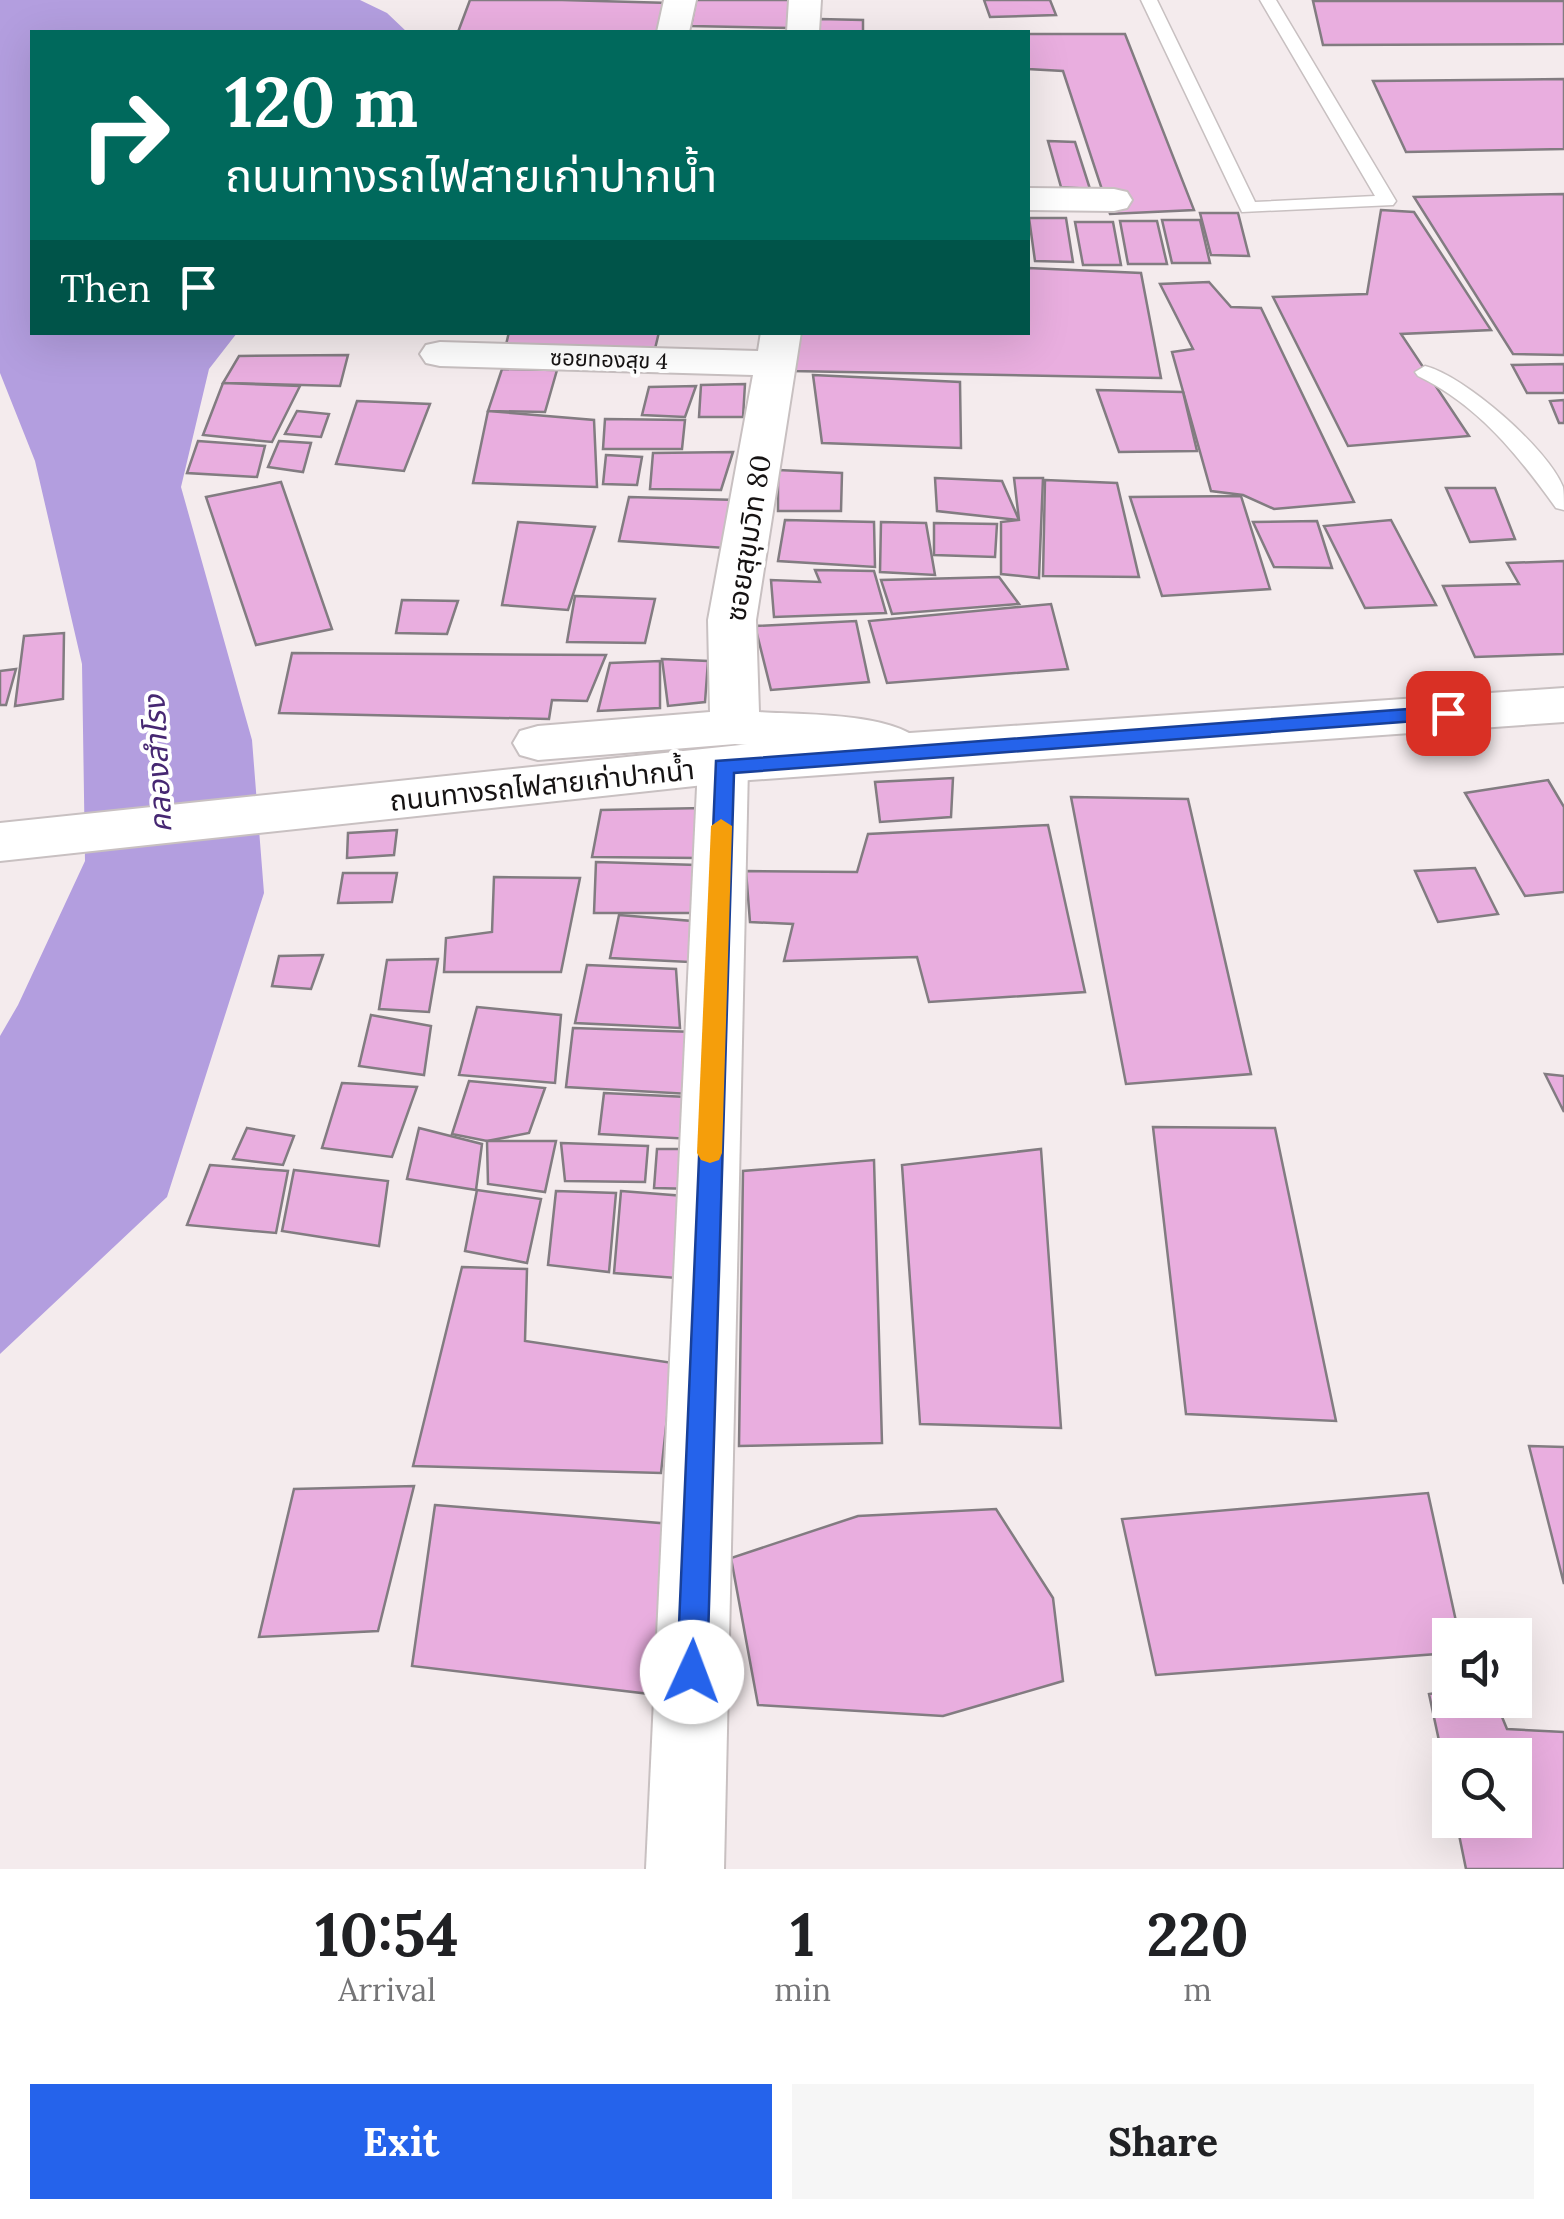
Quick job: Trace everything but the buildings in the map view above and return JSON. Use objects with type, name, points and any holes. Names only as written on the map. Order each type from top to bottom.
[{"type":"street","points":[[673,30],[680,0]]},
{"type":"street","points":[[803,30],[806,0]]},
{"type":"street","points":[[1030,200],[1114,200]]},
{"type":"street","name":"ซอยทองสุข 4","points":[[440,354],[780,348]]},
{"type":"street","name":"ซอยสุขุมวิท 80","points":[[685,1869],[732,620],[780,348]]},
{"type":"street","name":"ถนนทางรถไฟสายเก่าปากน้ำ","points":[[24,840],[296,810],[729,746],[905,751],[1564,705]]},
{"type":"street","points":[[538,743],[729,746]]},
{"type":"lane","points":[[1148,0],[1249,208],[1387,201],[1268,0]]},
{"type":"lane","points":[[1425,372],[1455,384],[1505,425],[1564,504]]},
{"type":"water","name":"คลองสำโรง","points":[[0,0],[360,0],[387,13],[405,30],[30,30],[30,335],[235,335],[209,369],[181,487],[252,740],[264,893],[167,1197],[0,1354],[0,1036],[85,861],[82,664],[35,461],[0,373]]},
{"type":"slow traffic","points":[[710,1153],[721,826]]},
{"type":"route","points":[[692,1672],[723,766],[1448,713]]}]
